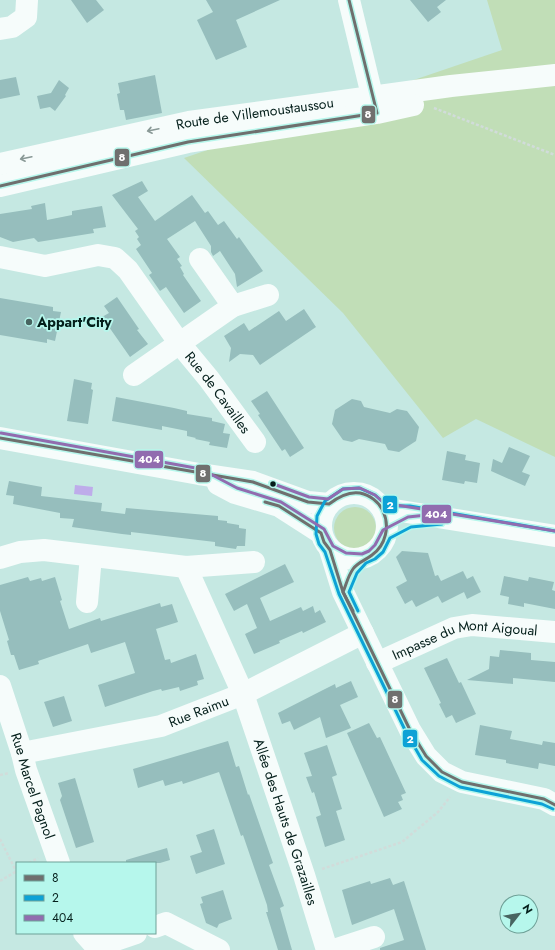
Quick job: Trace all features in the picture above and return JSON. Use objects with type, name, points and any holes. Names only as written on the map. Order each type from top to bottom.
[{"type":"street","points":[[0,30],[12,27],[26,17],[27,0]]},
{"type":"street","points":[[349,0],[374,105]]},
{"type":"street","name":"Route de Villemoustaussou","points":[[0,186],[188,142],[374,105],[451,86],[555,75]]},
{"type":"street","name":"Route de Villemoustaussou","points":[[0,164],[189,122],[374,105],[423,103],[513,80]]},
{"type":"street","name":"Rue de Cavailles","points":[[0,257],[45,266],[98,255],[115,258],[128,270],[180,344],[209,379],[255,442]]},
{"type":"street","points":[[200,258],[233,306]]},
{"type":"street","points":[[180,344],[233,306],[268,295]]},
{"type":"street","name":"Rue de Cavailles","points":[[134,375],[180,344]]},
{"type":"street","points":[[0,438],[199,474],[253,482],[308,502],[337,499],[359,493],[377,504],[447,518],[555,536]]},
{"type":"street","points":[[199,474],[235,493],[279,506],[345,558],[363,559]]},
{"type":"street","points":[[337,499],[322,516],[325,541],[343,592],[410,730],[426,756],[442,772],[462,782],[544,799],[555,805]]},
{"type":"street","points":[[343,592],[353,570],[363,559],[372,555],[379,548],[386,534],[387,523],[377,504]]},
{"type":"street","points":[[386,534],[410,522],[447,518]]},
{"type":"street","points":[[0,558],[20,552],[44,550],[186,567],[254,562]]},
{"type":"street","points":[[87,602],[91,556]]},
{"type":"street","points":[[186,567],[242,694]]},
{"type":"street","name":"Impasse du Mont Aigoual","points":[[377,663],[460,627],[472,625],[555,632]]},
{"type":"street","name":"Rue Raimu","points":[[22,753],[161,726],[242,694],[363,633]]},
{"type":"street","name":"Rue Marcel Pagnol","points":[[0,686],[22,753],[26,770],[59,862]]},
{"type":"street","name":"Allée des Hauts de Grazailles","points":[[242,694],[304,875],[326,950]]},
{"type":"street","points":[[156,927],[166,923],[219,950]]},
{"type":"street","points":[[85,934],[93,943],[107,943],[133,934]]},
{"type":"street","points":[[334,950],[374,937]]},
{"type":"path","points":[[423,103],[555,154]]},
{"type":"path","points":[[304,875],[402,842],[438,812],[462,782]]},
{"type":"path","points":[[0,839],[16,869]]},
{"type":"path","points":[[0,881],[16,872]]},
{"type":"green space","points":[[487,0],[555,0],[555,457],[476,419],[443,438],[343,313],[184,158],[502,50]]},
{"type":"green space","points":[[351,507],[359,507],[367,510],[373,516],[376,528],[373,540],[367,546],[359,549],[351,549],[343,546],[337,540],[334,532],[334,524],[337,516],[343,510]]},
{"type":"shaded area","points":[[75,485],[93,487],[92,496],[74,494]]},
{"type":"building","points":[[71,0],[96,0],[104,10],[87,23]]},
{"type":"building","points":[[206,0],[280,0],[236,20],[247,47],[216,60],[197,20],[213,12]]},
{"type":"building","points":[[410,0],[446,0],[437,7],[441,12],[428,22]]},
{"type":"building","points":[[155,75],[162,113],[126,120],[124,110],[120,110],[117,94],[120,93],[118,83]]},
{"type":"building","points":[[16,77],[20,95],[0,99],[0,80]]},
{"type":"building","points":[[59,80],[69,88],[65,95],[66,96],[55,111],[50,107],[40,109],[37,96],[51,93]]},
{"type":"building","points":[[142,181],[148,191],[138,197],[155,221],[192,195],[205,213],[208,211],[218,225],[224,221],[237,239],[239,237],[263,271],[237,287],[235,274],[220,251],[213,256],[211,246],[195,221],[167,239],[180,257],[177,259],[182,266],[180,267],[184,274],[183,275],[201,301],[184,313],[166,287],[160,291],[149,275],[152,273],[136,249],[141,245],[137,239],[139,237],[135,231],[138,229],[112,195]]},
{"type":"building","points":[[45,203],[47,220],[72,215],[72,211],[102,206],[106,227],[93,229],[94,233],[38,242],[34,238],[13,242],[0,237],[0,214],[32,209],[31,206]]},
{"type":"building","points":[[117,297],[139,329],[137,330],[148,344],[130,357],[102,317],[109,313],[104,306]]},
{"type":"building","name":"Appart'City","points":[[0,298],[53,307],[53,311],[61,312],[55,341],[47,339],[47,343],[0,335]]},
{"type":"building","points":[[304,309],[316,327],[260,365],[253,355],[240,354],[229,362],[231,348],[224,336],[244,323],[249,331],[279,311],[286,321]]},
{"type":"building","points":[[74,379],[92,383],[91,389],[93,390],[88,424],[67,421]]},
{"type":"building","points":[[267,391],[304,448],[290,457],[285,449],[282,451],[258,415],[260,414],[251,401]]},
{"type":"building","points":[[116,397],[174,408],[187,411],[187,414],[212,418],[212,421],[225,424],[223,433],[230,434],[227,448],[209,445],[210,442],[187,436],[187,431],[162,426],[162,430],[112,421]]},
{"type":"building","points":[[352,399],[361,401],[364,407],[390,413],[397,409],[407,411],[419,427],[416,441],[399,452],[388,450],[385,444],[359,439],[352,442],[343,440],[332,424],[335,410]]},
{"type":"building","points":[[509,447],[530,456],[522,472],[530,475],[525,486],[491,471],[493,459],[502,463]]},
{"type":"building","points":[[447,451],[466,455],[465,460],[480,463],[477,483],[465,481],[464,484],[442,480]]},
{"type":"building","points":[[9,481],[42,487],[41,496],[102,503],[101,511],[125,514],[126,508],[218,516],[218,520],[227,521],[227,523],[239,525],[239,528],[246,529],[245,546],[237,546],[236,549],[215,546],[215,542],[131,532],[131,535],[72,527],[74,519],[60,518],[60,513],[13,504],[14,496],[6,495]]},
{"type":"building","points":[[402,551],[428,553],[435,576],[438,575],[441,581],[463,571],[467,579],[473,576],[481,592],[467,599],[464,592],[442,603],[438,596],[416,607],[412,600],[405,604],[396,587],[407,581],[396,557]]},
{"type":"building","points":[[285,564],[294,582],[260,598],[270,621],[301,607],[303,611],[313,606],[315,613],[320,610],[326,622],[303,633],[302,631],[279,641],[280,643],[254,654],[245,634],[257,628],[247,604],[234,611],[225,594]]},
{"type":"building","points":[[504,576],[528,581],[529,577],[554,582],[552,590],[555,591],[555,609],[524,603],[524,607],[508,604],[509,597],[500,595]]},
{"type":"building","points":[[28,577],[30,581],[41,578],[42,581],[55,577],[62,600],[60,601],[69,629],[100,618],[101,621],[160,603],[161,607],[172,604],[178,622],[156,629],[165,660],[170,659],[171,663],[196,654],[204,679],[197,681],[198,685],[180,691],[179,687],[162,691],[161,689],[105,707],[98,685],[135,673],[125,642],[91,653],[88,644],[38,661],[39,664],[19,670],[14,655],[11,655],[7,641],[9,640],[0,611],[0,585]]},
{"type":"building","points":[[500,650],[531,653],[531,660],[555,662],[555,682],[513,678],[513,684],[467,680],[489,669],[490,656],[499,657]]},
{"type":"building","points":[[447,658],[459,683],[461,682],[476,714],[456,723],[452,715],[446,718],[439,704],[441,703],[424,668]]},
{"type":"building","points":[[351,681],[358,697],[340,705],[351,728],[326,738],[320,717],[294,730],[290,721],[282,724],[278,713],[335,684],[336,688]]},
{"type":"building","points":[[64,696],[72,721],[53,727],[44,702]]},
{"type":"building","points":[[369,723],[377,738],[380,737],[406,793],[401,795],[403,800],[398,802],[402,809],[384,817],[347,733]]},
{"type":"building","points":[[480,725],[512,731],[510,739],[542,745],[543,741],[555,743],[555,766],[539,763],[538,769],[506,763],[506,760],[475,755]]},
{"type":"building","points":[[228,741],[236,767],[239,766],[273,863],[269,865],[284,906],[280,908],[292,950],[278,950],[266,912],[268,912],[267,905],[219,772],[183,784],[182,781],[165,786],[163,780],[138,788],[133,769]]},
{"type":"building","points":[[327,745],[337,775],[332,777],[342,809],[336,811],[345,840],[325,847],[316,817],[321,815],[314,792],[312,793],[306,777],[312,776],[304,753]]},
{"type":"building","points":[[75,778],[94,842],[76,848],[60,800],[62,796],[58,783]]},
{"type":"building","points":[[214,829],[225,864],[196,874],[190,856],[202,852],[196,835]]},
{"type":"building","points":[[167,848],[170,860],[156,863],[126,862],[126,860]]},
{"type":"building","points":[[390,878],[393,885],[404,881],[426,950],[380,950],[380,948],[404,940],[394,909],[352,925],[342,890],[370,881],[371,884]]},
{"type":"building","points":[[223,890],[232,919],[219,924],[217,928],[206,923],[200,904],[203,903],[201,897]]},
{"type":"transit line","name":"8","points":[[0,186],[188,142],[377,113],[349,0]]},
{"type":"transit line","name":"404","points":[[1,433],[201,469],[237,488],[281,502],[324,529],[333,546],[346,553],[362,554],[369,551],[375,545],[383,530],[408,517],[446,513],[555,531]]},
{"type":"transit line","name":"8","points":[[0,438],[253,482],[308,502],[329,504],[340,497],[351,493],[360,493],[371,497],[377,502],[383,511],[386,523],[385,535],[381,546],[377,551],[353,569],[343,592],[410,730],[426,756],[442,772],[462,782],[544,799],[555,805]]},
{"type":"transit line","name":"404","points":[[271,483],[309,497],[328,499],[343,489],[360,488],[375,495],[384,503],[440,512]]},
{"type":"transit line","name":"2","points":[[553,809],[542,804],[460,787],[439,776],[422,760],[406,732],[339,594],[325,552],[319,544],[316,534],[317,516],[325,501],[343,489],[359,488],[375,495],[384,503],[394,506],[410,506],[555,531]]},
{"type":"transit line","name":"8","points":[[265,502],[279,506],[321,533],[324,542],[330,550],[343,592],[353,611]]},
{"type":"transit line","name":"2","points":[[358,611],[349,592],[357,573],[366,563],[375,559],[383,552],[390,538],[411,527],[442,524]]},
{"type":"place","name":"Appart'City","points":[[29,322]]}]
